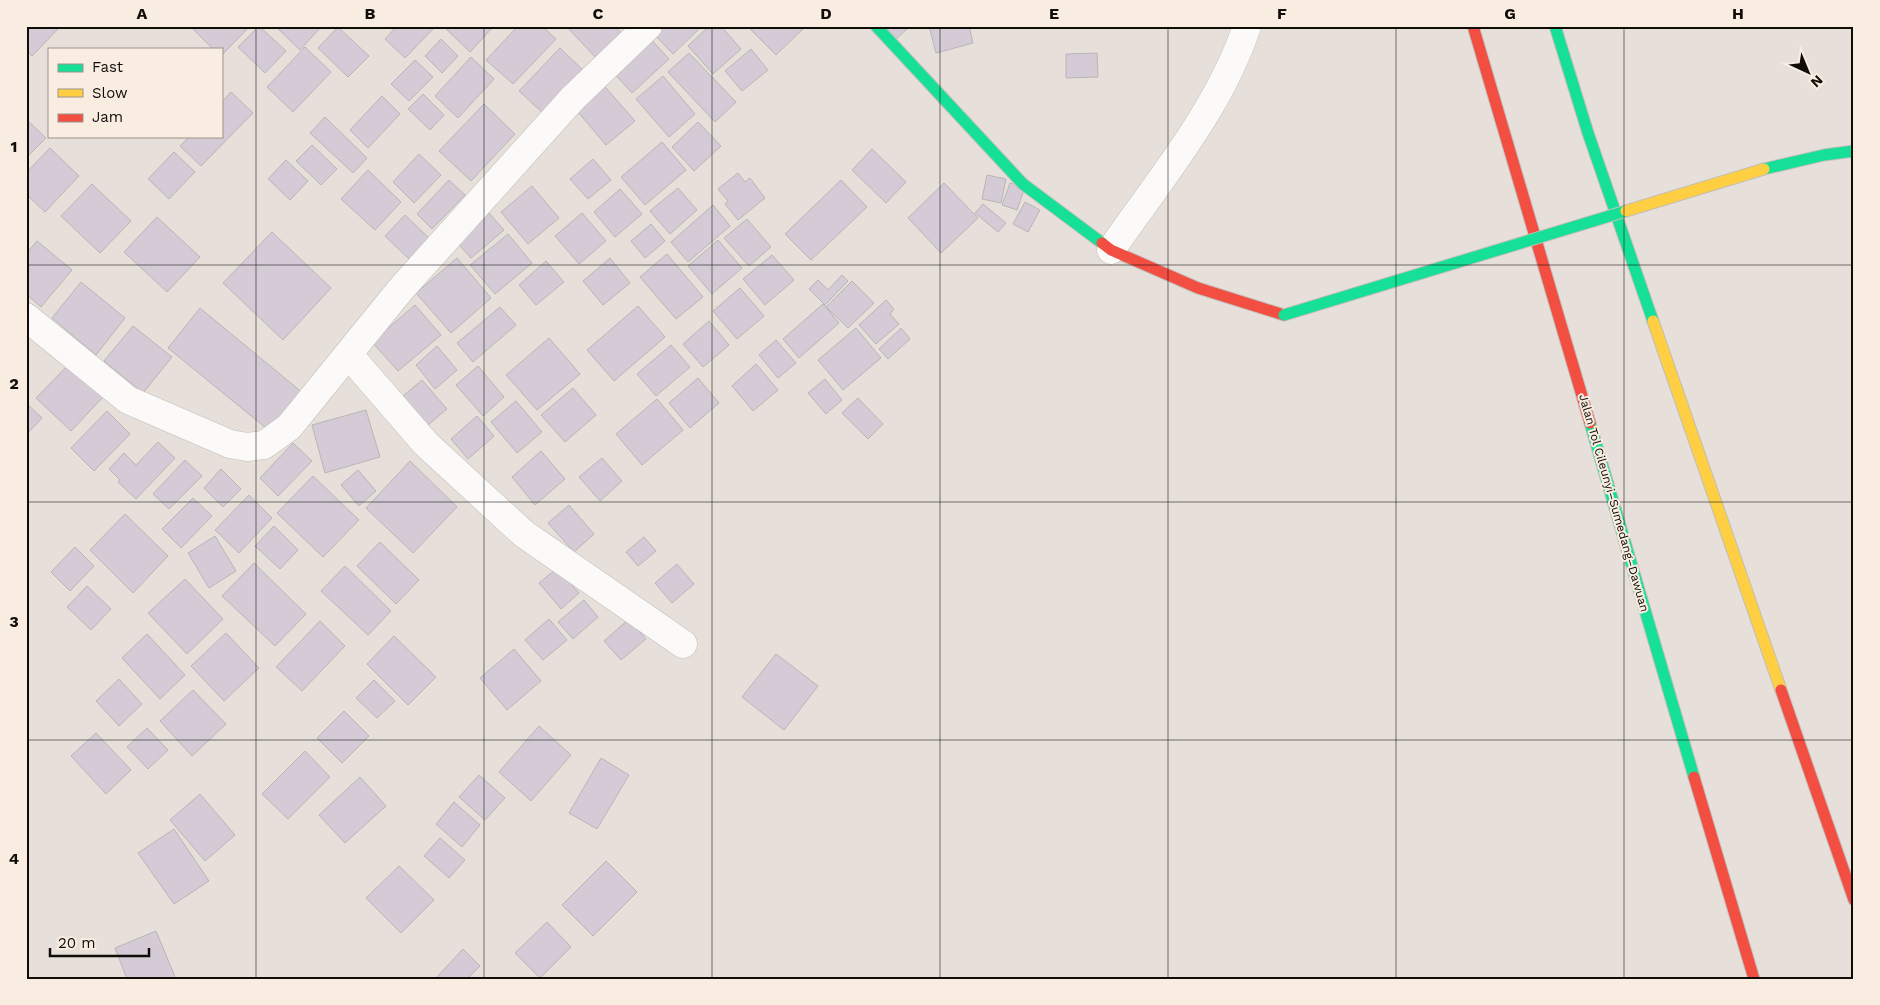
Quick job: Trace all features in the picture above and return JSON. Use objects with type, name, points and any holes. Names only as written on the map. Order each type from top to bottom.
[{"type":"main road","points":[[876,26],[1023,184],[1111,250],[1198,288],[1284,316],[1764,169],[1824,155],[1854,151]]},
{"type":"main road","name":"Jalan Tol Cileunyi–Sumedang–Dawuan","points":[[1473,26],[1754,979]]},
{"type":"main road","points":[[1555,26],[1595,152],[1854,900]]},
{"type":"street","points":[[26,317],[128,400],[230,444],[247,447],[264,445],[289,427],[350,355],[401,288],[566,106],[648,26]]},
{"type":"street","points":[[1111,250],[1199,123],[1238,52],[1247,26]]},
{"type":"street","points":[[350,355],[426,444],[524,534],[683,644]]},
{"type":"building","points":[[26,26],[58,26],[59,28],[32,56],[26,50]]},
{"type":"building","points":[[190,26],[249,27],[222,55],[222,48],[212,48]]},
{"type":"building","points":[[259,26],[286,51],[265,73],[238,47]]},
{"type":"building","points":[[275,26],[322,26],[300,50]]},
{"type":"building","points":[[397,26],[430,26],[433,29],[405,58],[385,39]]},
{"type":"building","points":[[443,26],[494,26],[470,52]]},
{"type":"building","points":[[518,26],[542,26],[556,39],[513,84],[486,60]]},
{"type":"building","points":[[566,26],[615,26],[623,35],[597,59]]},
{"type":"building","points":[[656,26],[701,27],[673,54],[651,31]]},
{"type":"building","points":[[709,26],[721,26],[741,49],[713,74],[688,46]]},
{"type":"building","points":[[747,26],[806,26],[776,55]]},
{"type":"building","points":[[882,26],[910,26],[895,40]]},
{"type":"building","points":[[929,26],[969,26],[973,43],[936,53]]},
{"type":"building","points":[[338,27],[369,56],[348,77],[318,48]]},
{"type":"building","points":[[648,36],[669,59],[632,93],[611,70]]},
{"type":"building","points":[[441,39],[458,56],[442,73],[425,56]]},
{"type":"building","points":[[305,47],[331,72],[293,112],[267,87]]},
{"type":"building","points":[[560,48],[585,72],[545,115],[519,91]]},
{"type":"building","points":[[751,49],[768,70],[742,91],[725,71]]},
{"type":"building","points":[[689,53],[736,102],[715,122],[668,72]]},
{"type":"building","points":[[1097,53],[1098,77],[1066,78],[1066,54]]},
{"type":"building","points":[[471,57],[494,79],[458,118],[435,96]]},
{"type":"building","points":[[415,60],[433,77],[409,101],[391,84]]},
{"type":"building","points":[[663,76],[695,114],[669,137],[636,99]]},
{"type":"building","points":[[600,81],[635,121],[606,145],[572,105]]},
{"type":"building","points":[[231,92],[253,113],[201,166],[180,146],[188,138],[222,138],[222,102]]},
{"type":"building","points":[[423,94],[444,115],[430,130],[408,109]]},
{"type":"building","points":[[382,96],[400,114],[368,148],[350,130]]},
{"type":"building","points":[[484,104],[515,134],[471,181],[439,151]]},
{"type":"building","points":[[325,117],[367,158],[353,173],[310,133]]},
{"type":"building","points":[[26,119],[46,138],[26,158]]},
{"type":"building","points":[[698,122],[721,146],[694,171],[672,147]]},
{"type":"building","points":[[662,142],[686,170],[645,205],[621,177]]},
{"type":"building","points":[[312,145],[337,169],[321,185],[296,161]]},
{"type":"building","points":[[50,148],[79,176],[45,212],[26,194],[26,173]]},
{"type":"building","points":[[872,149],[906,182],[886,203],[852,170]]},
{"type":"building","points":[[174,152],[195,172],[169,199],[148,179]]},
{"type":"building","points":[[419,154],[441,175],[414,203],[393,182]]},
{"type":"building","points":[[593,159],[611,180],[588,199],[570,179]]},
{"type":"building","points":[[286,160],[308,181],[290,200],[268,179]]},
{"type":"building","points":[[368,170],[401,202],[375,230],[341,199]]},
{"type":"building","points":[[738,173],[745,182],[750,178],[765,198],[738,220],[725,204],[728,201],[718,189]]},
{"type":"building","points":[[987,175],[1006,179],[1001,203],[982,199]]},
{"type":"building","points":[[449,180],[465,195],[432,229],[417,214]]},
{"type":"building","points":[[841,180],[867,207],[811,260],[785,234]]},
{"type":"building","points":[[944,183],[978,218],[941,253],[908,218]]},
{"type":"building","points":[[1010,183],[1025,187],[1017,210],[1002,205]]},
{"type":"building","points":[[92,184],[131,221],[100,253],[61,216]]},
{"type":"building","points":[[532,186],[559,218],[528,244],[501,212]]},
{"type":"building","points":[[678,188],[697,210],[670,234],[650,211]]},
{"type":"building","points":[[620,189],[642,214],[615,237],[594,212]]},
{"type":"building","points":[[1025,202],[1040,210],[1028,232],[1013,224]]},
{"type":"building","points":[[983,204],[1006,223],[998,232],[975,213]]},
{"type":"building","points":[[713,205],[730,226],[688,262],[671,242]]},
{"type":"building","points":[[487,211],[504,230],[471,258],[454,239]]},
{"type":"building","points":[[582,213],[606,241],[579,264],[555,236]]},
{"type":"building","points":[[405,215],[430,239],[410,260],[385,236]]},
{"type":"building","points":[[157,217],[200,257],[167,292],[124,252]]},
{"type":"building","points":[[747,219],[771,247],[749,266],[724,238]]},
{"type":"building","points":[[651,224],[665,241],[645,258],[631,241]]},
{"type":"building","points":[[272,232],[331,288],[283,340],[223,283]]},
{"type":"building","points":[[508,234],[532,263],[495,294],[470,265]]},
{"type":"building","points":[[718,240],[742,268],[712,294],[688,266]]},
{"type":"building","points":[[37,241],[72,270],[41,307],[26,294],[26,254]]},
{"type":"building","points":[[667,254],[703,297],[676,319],[640,277]]},
{"type":"building","points":[[772,255],[794,280],[765,305],[743,279]]},
{"type":"building","points":[[457,258],[491,298],[451,333],[416,293]]},
{"type":"building","points":[[610,258],[630,283],[603,305],[583,281]]},
{"type":"building","points":[[546,261],[564,282],[536,305],[519,285]]},
{"type":"building","points":[[842,275],[848,281],[825,305],[809,289],[818,280],[828,290]]},
{"type":"building","points":[[852,281],[874,303],[848,328],[826,307]]},
{"type":"building","points":[[81,282],[125,318],[96,355],[52,318]]},
{"type":"building","points":[[740,288],[764,316],[737,339],[713,311]]},
{"type":"building","points":[[886,300],[894,309],[890,314],[899,324],[876,344],[859,325]]},
{"type":"building","points":[[823,304],[839,323],[799,358],[783,339]]},
{"type":"building","points":[[415,305],[441,335],[398,371],[372,342]]},
{"type":"building","points":[[638,306],[665,337],[614,381],[587,350]]},
{"type":"building","points":[[500,307],[516,325],[473,362],[457,343]]},
{"type":"building","points":[[200,308],[304,394],[272,433],[168,348]]},
{"type":"building","points":[[709,321],[729,345],[703,367],[683,344]]},
{"type":"building","points":[[133,326],[172,357],[143,393],[104,361]]},
{"type":"building","points":[[856,328],[881,358],[843,390],[818,360]]},
{"type":"building","points":[[901,328],[910,339],[888,359],[879,349]]},
{"type":"building","points":[[549,338],[580,374],[537,410],[506,375]]},
{"type":"building","points":[[776,340],[796,363],[778,378],[759,355]]},
{"type":"building","points":[[671,345],[690,367],[656,396],[637,374]]},
{"type":"building","points":[[437,346],[457,370],[435,389],[416,365]]},
{"type":"building","points":[[71,362],[105,395],[71,431],[36,398]]},
{"type":"building","points":[[756,364],[778,390],[753,411],[732,386]]},
{"type":"building","points":[[478,366],[504,397],[483,416],[456,385]]},
{"type":"building","points":[[698,378],[719,403],[690,428],[669,403]]},
{"type":"building","points":[[825,379],[842,400],[826,414],[808,393]]},
{"type":"building","points":[[422,380],[447,409],[422,430],[397,401]]},
{"type":"building","points":[[573,388],[596,415],[565,442],[541,415]]},
{"type":"building","points":[[858,398],[883,424],[868,439],[842,413]]},
{"type":"building","points":[[657,399],[683,430],[642,465],[616,434]]},
{"type":"building","points":[[516,401],[542,432],[517,453],[491,422]]},
{"type":"building","points":[[26,403],[42,418],[26,435]]},
{"type":"building","points":[[366,410],[380,457],[325,473],[312,425]]},
{"type":"building","points":[[107,411],[130,434],[94,471],[71,448]]},
{"type":"building","points":[[477,416],[494,436],[468,459],[451,439]]},
{"type":"building","points":[[158,442],[175,458],[136,499],[118,482],[120,480],[109,469],[124,453],[136,465]]},
{"type":"building","points":[[293,443],[312,461],[278,496],[260,478]]},
{"type":"building","points":[[541,451],[565,479],[535,505],[512,477]]},
{"type":"building","points":[[602,458],[622,481],[600,501],[579,477]]},
{"type":"building","points":[[185,460],[202,476],[169,509],[153,494]]},
{"type":"building","points":[[410,461],[457,507],[413,553],[366,508]]},
{"type":"building","points":[[221,469],[241,489],[223,507],[204,488]]},
{"type":"building","points":[[358,470],[376,491],[359,506],[341,485]]},
{"type":"building","points":[[313,476],[359,520],[323,557],[277,513]]},
{"type":"building","points":[[249,495],[272,518],[239,553],[215,530]]},
{"type":"building","points":[[193,498],[212,516],[181,548],[162,529]]},
{"type":"building","points":[[569,505],[594,534],[574,552],[548,523]]},
{"type":"building","points":[[125,514],[168,556],[133,593],[90,550]]},
{"type":"building","points":[[274,526],[298,550],[280,569],[255,546]]},
{"type":"building","points":[[215,536],[236,571],[209,588],[188,553]]},
{"type":"building","points":[[644,537],[656,551],[638,566],[626,552]]},
{"type":"building","points":[[380,542],[419,580],[396,604],[357,566]]},
{"type":"building","points":[[75,547],[94,566],[70,591],[51,572]]},
{"type":"building","points":[[254,563],[306,614],[275,646],[222,596]]},
{"type":"building","points":[[677,564],[694,584],[672,603],[655,583]]},
{"type":"building","points":[[345,566],[391,611],[368,635],[321,591]]},
{"type":"building","points":[[557,568],[579,593],[561,609],[539,583]]},
{"type":"building","points":[[185,579],[223,619],[187,654],[148,613]]},
{"type":"building","points":[[87,586],[111,609],[91,630],[67,607]]},
{"type":"building","points":[[584,600],[598,617],[573,639],[558,622]]},
{"type":"building","points":[[549,619],[567,640],[543,660],[525,640]]},
{"type":"building","points":[[629,619],[646,639],[621,660],[604,641]]},
{"type":"building","points":[[320,621],[345,646],[302,691],[276,667]]},
{"type":"building","points":[[226,633],[259,668],[224,701],[191,666]]},
{"type":"building","points":[[147,634],[185,675],[160,699],[122,658]]},
{"type":"building","points":[[394,636],[436,677],[408,705],[367,664]]},
{"type":"building","points":[[514,649],[541,681],[507,710],[480,678]]},
{"type":"building","points":[[776,654],[818,686],[784,730],[742,697]]},
{"type":"building","points":[[119,679],[142,704],[119,726],[96,701]]},
{"type":"building","points":[[374,680],[395,701],[377,718],[356,698]]},
{"type":"building","points":[[193,690],[226,724],[192,756],[160,721]]},
{"type":"building","points":[[344,711],[369,736],[342,763],[317,738]]},
{"type":"building","points":[[539,726],[571,755],[531,801],[499,772]]},
{"type":"building","points":[[147,728],[168,750],[148,769],[127,747]]},
{"type":"building","points":[[96,733],[131,770],[106,794],[71,756]]},
{"type":"building","points":[[305,751],[330,777],[288,819],[262,794]]},
{"type":"building","points":[[601,758],[629,775],[597,829],[569,813]]},
{"type":"building","points":[[479,775],[505,798],[485,820],[459,797]]},
{"type":"building","points":[[360,777],[386,806],[345,843],[319,815]]},
{"type":"building","points":[[200,794],[235,835],[205,861],[170,820]]},
{"type":"building","points":[[454,802],[480,825],[462,847],[436,824]]},
{"type":"building","points":[[174,829],[209,881],[174,904],[138,853]]},
{"type":"building","points":[[440,838],[465,860],[449,878],[424,856]]},
{"type":"building","points":[[606,861],[637,892],[593,936],[562,905]]},
{"type":"building","points":[[399,866],[434,900],[401,933],[366,898]]},
{"type":"building","points":[[547,922],[571,947],[540,978],[515,953]]},
{"type":"building","points":[[156,931],[176,979],[127,979],[115,948]]},
{"type":"building","points":[[463,949],[480,966],[467,979],[435,979]]},
{"type":"traffic: fast","points":[[876,26],[1023,184],[1102,243]]},
{"type":"traffic: fast","points":[[1555,26],[1588,133],[1653,321]]},
{"type":"traffic: fast","points":[[1764,169],[1824,155],[1854,151]]},
{"type":"traffic: fast","points":[[1284,315],[1626,211]]},
{"type":"traffic: fast","points":[[1590,423],[1694,777]]},
{"type":"traffic: slow","points":[[1626,211],[1764,169]]},
{"type":"traffic: slow","points":[[1653,321],[1781,690]]},
{"type":"traffic: jam","points":[[1473,26],[1590,423]]},
{"type":"traffic: jam","points":[[1102,243],[1111,250],[1198,288],[1284,315]]},
{"type":"traffic: jam","points":[[1781,690],[1854,900]]},
{"type":"traffic: jam","points":[[1694,777],[1754,979]]}]
